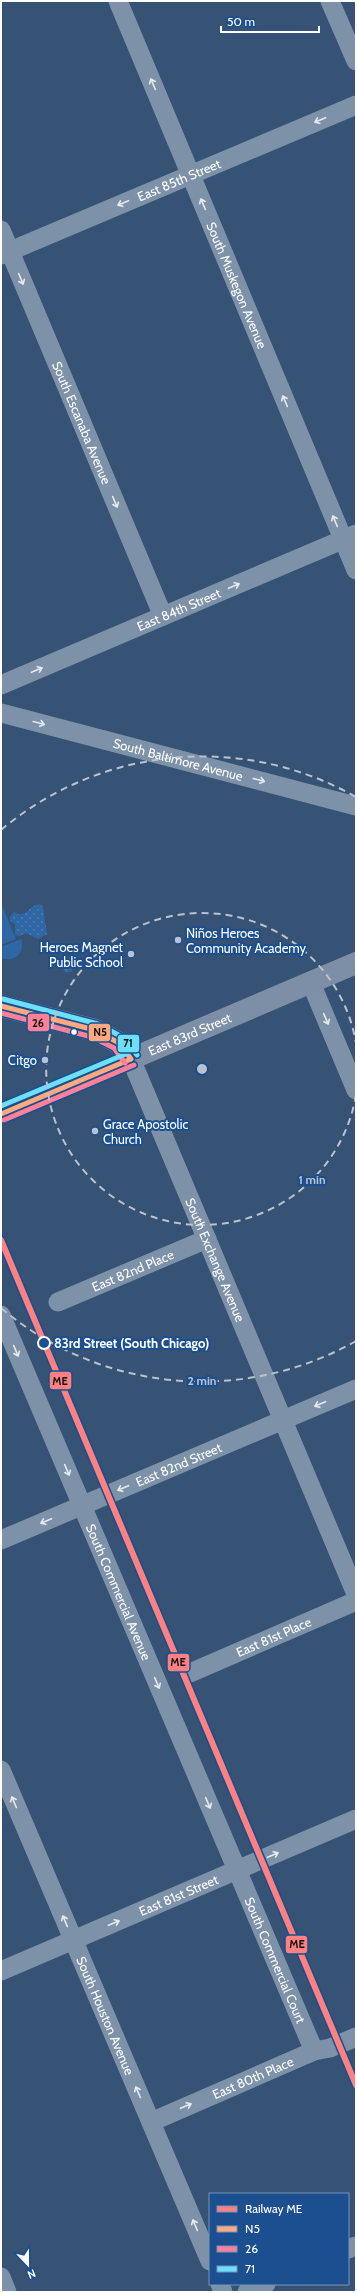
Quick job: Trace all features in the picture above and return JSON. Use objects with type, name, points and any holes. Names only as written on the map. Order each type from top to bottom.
[{"type":"main road","name":"East 83rd Street","points":[[131,1059],[356,963]]},
{"type":"main road","name":"South Exchange Avenue","points":[[1,1006],[95,1030],[119,1043],[131,1059]]},
{"type":"street","name":"South Muskegon Avenue","points":[[118,1],[191,175],[350,537],[356,570]]},
{"type":"street","points":[[330,1],[356,61]]},
{"type":"street","name":"East 85th Street","points":[[5,253],[356,105]]},
{"type":"street","name":"South Escanaba Avenue","points":[[1,230],[5,253],[163,616]]},
{"type":"street","name":"East 84th Street","points":[[1,685],[350,537]]},
{"type":"street","name":"South Baltimore Avenue","points":[[1,713],[356,806]]},
{"type":"street","points":[[311,983],[356,1090]]},
{"type":"street","name":"East 83rd Street","points":[[1,1114],[131,1059]]},
{"type":"street","name":"South Exchange Avenue","points":[[131,1059],[356,1594]]},
{"type":"street","name":"East 82nd Place","points":[[58,1302],[207,1239]]},
{"type":"street","name":"South Commercial Avenue","points":[[1,1315],[237,1870]]},
{"type":"street","name":"East 82nd Street","points":[[1,1540],[356,1389]]},
{"type":"street","name":"East 81st Place","points":[[190,1673],[356,1601]]},
{"type":"street","name":"South Houston Avenue","points":[[1,1770],[209,2259]]},
{"type":"street","name":"East 81st Street","points":[[1,1971],[356,1820]]},
{"type":"street","name":"South Commercial Court","points":[[237,1870],[314,2051]]},
{"type":"street","name":"East 80th Place","points":[[151,2122],[314,2051],[330,2048],[356,2037]]},
{"type":"street","points":[[1,2277],[8,2292]]},
{"type":"street","points":[[247,2292],[264,2285]]},
{"type":"shaded area","points":[[1,903],[16,939],[1,945]]},
{"type":"shaded area","points":[[40,904],[43,907],[47,934],[38,939],[26,933],[20,936],[15,935],[15,924],[10,921],[10,917],[14,912],[21,914],[33,906]]},
{"type":"shaded area","points":[[21,939],[22,949],[18,956],[10,959],[1,958],[1,947]]},
{"type":"shaded area","points":[[71,956],[74,958],[72,972],[65,972],[61,965]]},
{"type":"rail line","name":"ME","points":[[1,1240],[356,2085]]},
{"type":"transit line","name":"71","points":[[3,999],[98,1024],[124,1038],[137,1055]]},
{"type":"transit line","name":"N5","points":[[1,1006],[95,1030],[119,1043],[131,1059]]},
{"type":"transit line","name":"26","points":[[1,1013],[92,1037],[114,1048],[125,1063]]},
{"type":"transit line","name":"71","points":[[1,1106],[128,1053]]},
{"type":"transit line","name":"N5","points":[[1,1114],[131,1059]]},
{"type":"transit line","name":"26","points":[[4,1120],[134,1065]]},
{"type":"place","name":"Niños Heroes Community Academy","points":[[178,940]]},
{"type":"place","name":"Heroes Magnet Public School","points":[[131,954]]},
{"type":"place","name":"Citgo","points":[[45,1060]]},
{"type":"place","name":"Grace Apostolic Church","points":[[95,1131]]},
{"type":"place","name":"83rd Street (South Chicago)","points":[[44,1343]]}]
